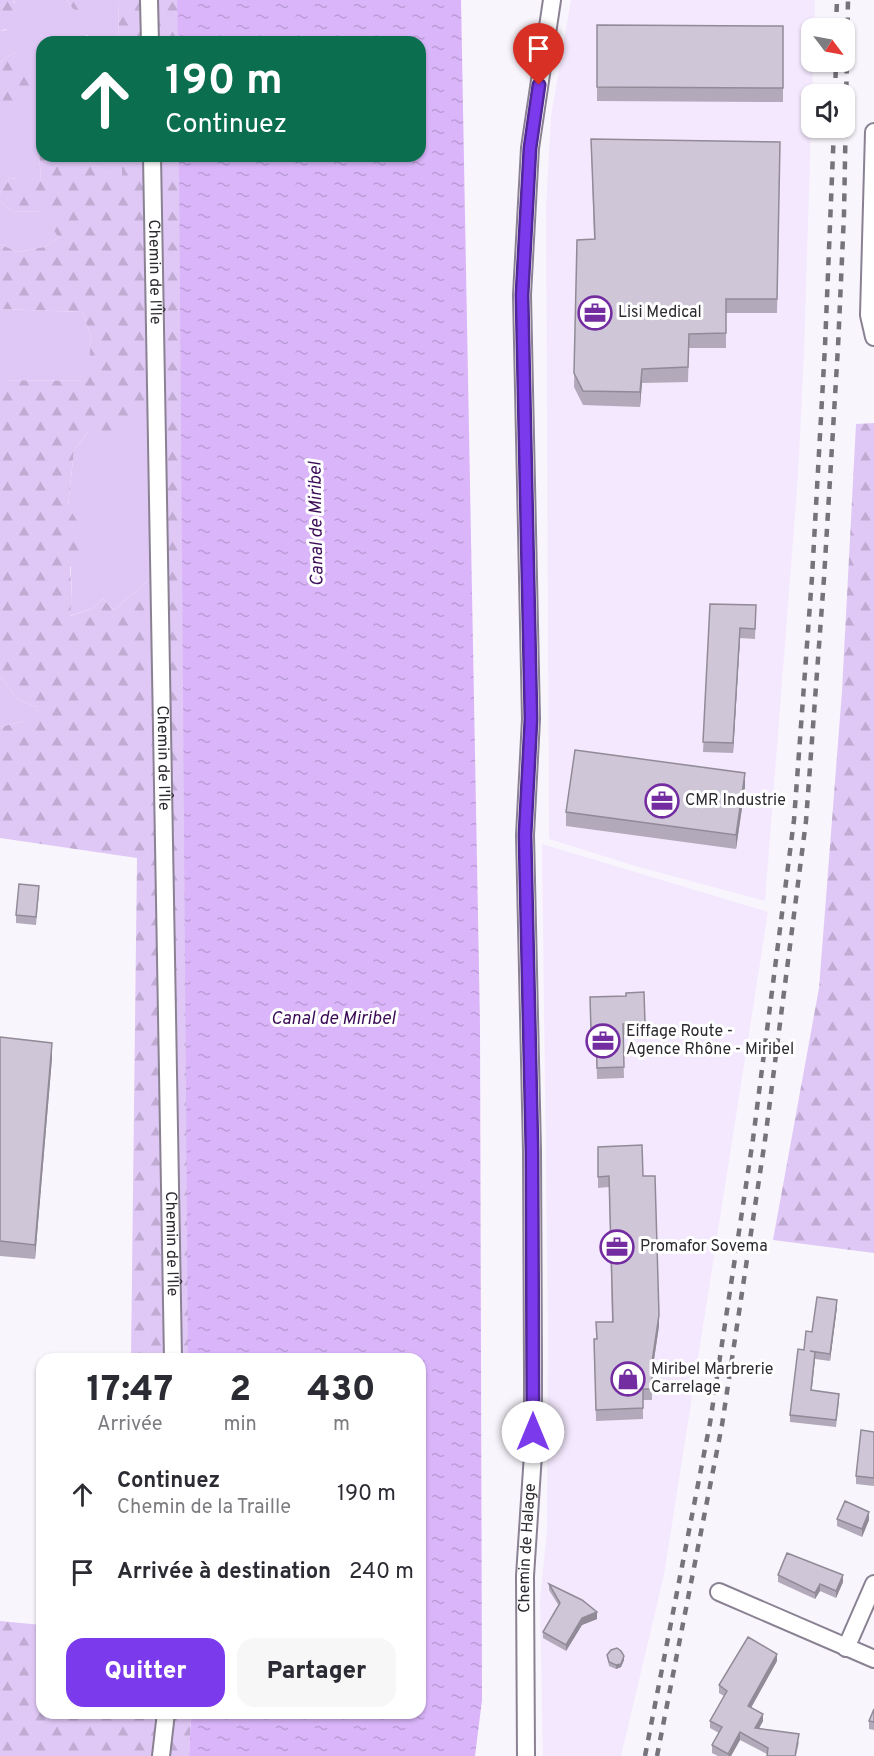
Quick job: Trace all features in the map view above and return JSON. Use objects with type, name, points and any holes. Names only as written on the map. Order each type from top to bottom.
[{"type":"street","points":[[149,0],[150,36]]},
{"type":"street","name":"Chemin de Halage","points":[[526,1756],[525,1576],[533,1454],[533,1367],[532,1151],[525,835],[531,719],[522,285],[530,148],[552,0]]},
{"type":"street","points":[[874,132],[869,315],[874,337]]},
{"type":"street","name":"Chemin de l'Île","points":[[152,162],[173,1353]]},
{"type":"street","points":[[846,1648],[874,1584]]},
{"type":"street","points":[[719,1592],[874,1659]]},
{"type":"street","points":[[161,1756],[165,1719]]},
{"type":"shaded area","points":[[571,0],[815,0],[814,18],[801,18],[801,72],[813,72],[812,84],[801,84],[801,138],[811,138],[804,353],[798,476],[765,901],[639,867],[549,839],[546,207],[551,116]]},
{"type":"shaded area","points":[[542,844],[768,912],[664,1575],[621,1756],[543,1756],[540,1599],[547,1531],[548,1330]]},
{"type":"green space","points":[[0,0],[13,0],[20,14],[16,26],[0,31]]},
{"type":"green space","points":[[13,0],[67,0],[73,9],[104,5],[104,0],[118,0],[119,36],[36,36],[36,77],[15,52],[0,62],[0,31],[6,30],[15,2]]},
{"type":"green space","points":[[67,0],[104,0],[104,5],[92,13],[73,9]]},
{"type":"green space","points":[[118,0],[189,0],[192,36],[119,36]]},
{"type":"green space","points":[[15,52],[36,68],[36,104],[0,104],[0,62]]},
{"type":"green space","points":[[0,104],[36,104],[36,162],[40,162],[41,182],[10,178],[0,194]]},
{"type":"green space","points":[[40,162],[89,162],[122,181],[122,162],[202,162],[194,1353],[131,1353],[137,858],[0,838],[0,727],[38,719],[37,707],[17,699],[0,676],[0,380],[88,381],[91,337],[82,312],[0,309],[0,244],[17,252],[44,247],[58,238],[45,212],[11,211],[0,201],[0,194],[10,178],[41,181]],"holes":[[[153,409],[157,573],[114,610],[103,599],[91,609],[70,616],[72,598],[70,567],[82,555],[82,529],[68,506],[74,450],[89,431],[116,435],[137,424]]]},
{"type":"green space","points":[[89,162],[122,162],[123,182]]},
{"type":"green space","points":[[0,201],[11,211],[46,212],[58,238],[44,247],[17,252],[0,244]]},
{"type":"green space","points":[[0,309],[82,312],[91,337],[89,381],[0,380]]},
{"type":"green space","points":[[153,409],[157,573],[114,610],[103,599],[91,609],[69,616],[72,598],[68,506],[74,450],[89,431]]},
{"type":"green space","points":[[874,423],[874,1253],[773,1240],[819,988],[842,691],[856,424]]},
{"type":"green space","points":[[0,676],[17,699],[37,707],[39,720],[0,727]]},
{"type":"green space","points":[[0,1621],[36,1624],[36,1719],[191,1719],[189,1756],[0,1756]]},
{"type":"water","name":"Canal de Miribel","points":[[177,0],[461,0],[480,1024],[482,1700],[475,1756],[189,1756],[191,1719],[426,1719],[426,1353],[188,1353],[179,162],[426,162],[426,36],[178,36]]},
{"type":"building","points":[[597,25],[783,26],[783,88],[597,87]]},
{"type":"building","points":[[591,139],[780,142],[777,299],[726,299],[726,333],[689,334],[688,367],[642,369],[640,392],[583,391],[574,373],[577,240],[595,239]]},
{"type":"building","points":[[710,604],[756,605],[755,629],[740,628],[733,743],[703,742]]},
{"type":"building","points":[[575,750],[745,773],[736,835],[566,812]]},
{"type":"building","points":[[19,884],[39,886],[36,917],[16,915]]},
{"type":"building","points":[[644,992],[645,1023],[623,1024],[624,1067],[597,1068],[596,1030],[591,1030],[590,997],[626,996],[626,993]]},
{"type":"building","points":[[0,1037],[52,1043],[35,1245],[0,1241]]},
{"type":"building","points":[[642,1145],[643,1176],[655,1176],[659,1315],[652,1362],[652,1389],[643,1389],[643,1408],[596,1410],[594,1339],[597,1339],[596,1322],[613,1322],[609,1176],[598,1177],[598,1147]]},
{"type":"building","points":[[817,1297],[837,1300],[830,1354],[810,1351],[815,1352],[811,1390],[839,1394],[836,1420],[790,1415],[798,1349],[804,1350],[806,1331],[812,1332]]},
{"type":"building","points":[[861,1430],[874,1432],[874,1478],[856,1476]]},
{"type":"building","points":[[845,1501],[869,1512],[862,1529],[837,1519]]},
{"type":"building","points":[[787,1553],[843,1575],[836,1591],[820,1584],[815,1593],[778,1575]]},
{"type":"building","points":[[549,1584],[582,1600],[597,1612],[582,1618],[566,1645],[543,1632],[560,1603]]},
{"type":"building","points":[[748,1637],[777,1654],[748,1706],[763,1714],[755,1728],[799,1734],[795,1756],[767,1756],[768,1748],[740,1732],[728,1754],[712,1745],[722,1727],[710,1721],[727,1691],[719,1685]]},
{"type":"building","points":[[617,1648],[624,1656],[621,1664],[616,1665],[609,1662],[607,1655],[611,1650]]},
{"type":"building","points":[[874,1709],[874,1722],[869,1721]]},
{"type":"railway","points":[[836,18],[837,0]]},
{"type":"railway","points":[[657,1756],[722,1425],[765,1140],[806,821],[838,347],[844,214],[848,0]]},
{"type":"railway","points":[[835,84],[836,72]]},
{"type":"railway","points":[[645,1756],[710,1423],[753,1139],[794,820],[812,577],[834,138]]},
{"type":"place","name":"Lisi Medical","points":[[595,313]]},
{"type":"place","name":"CMR Industrie","points":[[662,801]]},
{"type":"place","name":"Eiffage Route - Agence Rhône - Miribel","points":[[603,1041]]},
{"type":"place","name":"Promafor Sovema","points":[[617,1247]]},
{"type":"place","name":"Miribel Marbrerie Carrelage","points":[[628,1379]]},
{"type":"route","points":[[533,1432],[532,1151],[525,835],[531,719],[522,295],[530,148],[539,85]]}]
